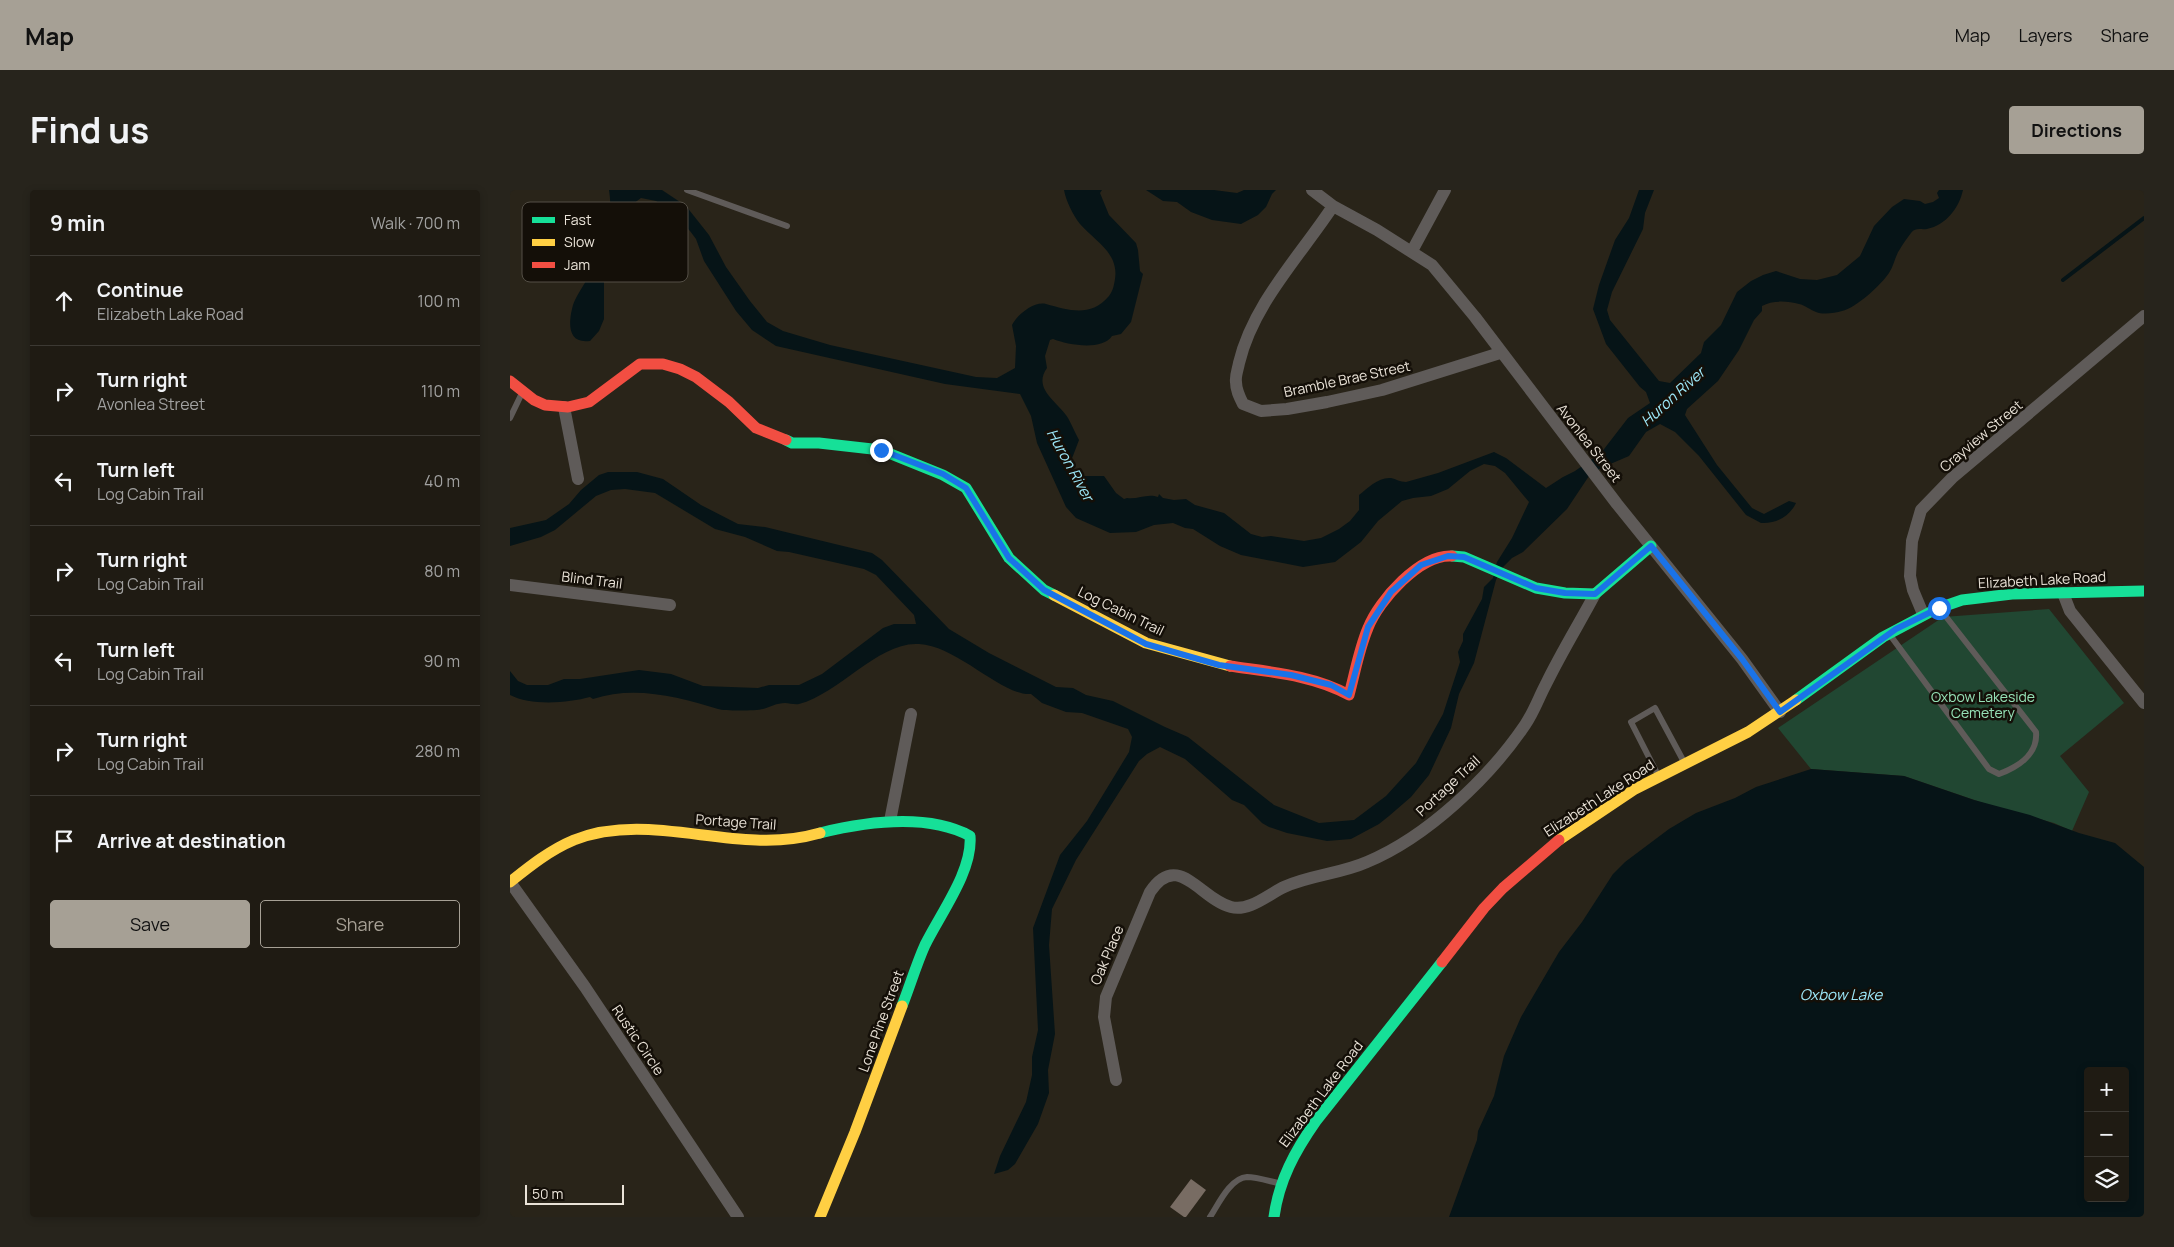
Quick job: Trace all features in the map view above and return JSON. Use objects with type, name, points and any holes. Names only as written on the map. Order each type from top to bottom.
[{"type":"street","name":"Avonlea Street","points":[[1312,190],[1333,206],[1412,250],[1432,265],[1597,478],[1742,659],[1780,712]]},
{"type":"street","points":[[1412,250],[1445,190]]},
{"type":"street","name":"Bramble Brae Street","points":[[1333,206],[1294,259],[1254,324],[1242,352],[1235,380],[1237,392],[1243,404],[1261,411],[1287,409],[1327,402],[1382,390],[1500,353]]},
{"type":"street","name":"Crayview Street","points":[[1923,614],[1913,590],[1910,576],[1912,541],[1921,510],[1952,478],[2144,316]]},
{"type":"street","name":"Log Cabin Trail","points":[[564,407],[589,402],[640,364],[663,364],[680,369],[696,377],[728,402],[756,428],[792,443],[819,443],[881,450],[943,474],[966,488],[1009,558],[1044,590],[1146,644],[1219,665],[1291,675],[1331,685],[1349,695],[1368,627],[1391,592],[1421,565],[1448,556],[1464,557],[1536,588],[1565,593],[1595,594]]},
{"type":"street","points":[[510,381],[523,392],[544,404],[564,407],[578,478]]},
{"type":"street","points":[[1595,594],[1651,546]]},
{"type":"street","name":"Blind Trail","points":[[510,585],[670,606]]},
{"type":"street","name":"Elizabeth Lake Road","points":[[1274,1217],[1280,1183],[1291,1158],[1316,1121],[1493,897],[1524,868],[1566,835],[1658,776],[1744,735],[1780,712],[1889,634],[1923,614],[1963,600],[2007,594],[2144,592]]},
{"type":"street","points":[[2063,593],[2070,611],[2144,703]]},
{"type":"street","name":"Portage Trail","points":[[1162,877],[1171,874],[1182,876],[1213,898],[1232,908],[1258,901],[1302,880],[1365,864],[1391,852],[1438,820],[1496,763],[1526,724],[1546,683],[1595,594]]},
{"type":"street","points":[[890,821],[911,714]]},
{"type":"street","name":"Portage Trail","points":[[510,882],[552,849],[588,835],[615,831],[655,830],[780,840],[856,825],[890,821],[935,825],[963,832],[970,836]]},
{"type":"street","name":"Lone Pine Street","points":[[820,1217],[856,1132],[925,946],[959,880],[972,848],[970,836]]},
{"type":"street","name":"Oak Place","points":[[1116,1080],[1104,1017],[1106,997],[1150,892],[1162,877]]},
{"type":"street","name":"Rustic Circle","points":[[510,882],[584,987],[738,1217]]},
{"type":"lane","points":[[688,190],[788,226]]},
{"type":"lane","points":[[510,418],[523,392]]},
{"type":"lane","points":[[1889,634],[1989,769],[1999,774],[2010,770],[2030,754],[2037,742],[2036,732],[1939,608]]},
{"type":"lane","points":[[1658,776],[1631,722],[1655,708],[1685,763]]},
{"type":"lane","points":[[1210,1217],[1227,1191],[1246,1177],[1280,1183]]},
{"type":"green space","name":"Oxbow Lakeside Cemetery","points":[[2049,609],[2124,703],[2060,756],[2089,792],[2072,831],[2054,823],[1995,807],[1904,776],[1811,769],[1778,728],[1943,617]]},
{"type":"water","points":[[609,190],[662,190],[680,202],[658,202],[641,198],[636,202],[610,202]]},
{"type":"water","name":"Huron River","points":[[1064,190],[1102,190],[1100,193],[1109,215],[1136,243],[1140,271],[1143,274],[1131,322],[1121,334],[1112,336],[1101,344],[1093,345],[1076,345],[1053,339],[1050,340],[1045,356],[1047,368],[1043,376],[1044,389],[1064,412],[1079,440],[1071,461],[1071,468],[1080,476],[1104,476],[1116,493],[1124,499],[1158,497],[1159,494],[1163,498],[1174,500],[1186,499],[1195,505],[1224,513],[1251,534],[1262,537],[1271,536],[1304,541],[1321,538],[1350,521],[1359,510],[1359,495],[1382,479],[1391,478],[1406,482],[1438,473],[1494,452],[1506,458],[1546,488],[1601,453],[1628,418],[1650,403],[1646,392],[1606,344],[1593,309],[1599,285],[1615,240],[1629,218],[1639,190],[1654,190],[1645,213],[1643,229],[1612,292],[1607,310],[1610,320],[1659,381],[1670,383],[1701,353],[1704,342],[1721,325],[1737,292],[1751,281],[1776,271],[1800,279],[1817,280],[1837,275],[1860,256],[1874,226],[1892,207],[1904,199],[1920,201],[1925,204],[1933,202],[1939,198],[1937,193],[1939,190],[1963,190],[1951,215],[1934,227],[1913,231],[1898,252],[1891,270],[1885,278],[1874,290],[1848,309],[1825,314],[1790,302],[1775,302],[1762,306],[1762,311],[1754,320],[1739,350],[1718,381],[1687,409],[1685,415],[1717,465],[1752,508],[1764,514],[1789,501],[1796,503],[1790,512],[1777,521],[1767,523],[1761,523],[1746,515],[1699,456],[1675,432],[1660,424],[1646,432],[1629,456],[1601,468],[1589,476],[1567,509],[1523,552],[1512,558],[1501,569],[1496,580],[1474,663],[1459,694],[1451,728],[1429,775],[1411,797],[1379,824],[1351,839],[1327,841],[1287,833],[1262,823],[1244,805],[1232,800],[1185,759],[1160,747],[1139,761],[1076,860],[1052,909],[1049,945],[1055,1034],[1048,1070],[1049,1093],[1038,1124],[1015,1164],[1008,1170],[994,1174],[1000,1156],[1026,1102],[1032,1075],[1032,1057],[1038,1030],[1033,928],[1060,855],[1087,821],[1129,752],[1132,737],[1128,729],[1082,713],[1066,712],[1042,703],[1031,694],[1019,693],[1006,687],[949,653],[919,644],[904,645],[889,651],[814,698],[799,704],[782,703],[759,710],[721,710],[688,700],[640,693],[624,693],[593,699],[590,697],[561,702],[528,701],[510,695],[510,671],[518,681],[527,685],[548,685],[564,679],[580,679],[639,670],[671,674],[703,686],[758,688],[769,685],[799,685],[822,674],[883,628],[894,624],[916,624],[914,615],[876,575],[864,569],[777,551],[745,537],[715,529],[655,493],[625,489],[611,490],[596,496],[555,530],[541,537],[510,546],[510,528],[546,520],[569,504],[581,490],[599,475],[608,472],[637,472],[663,479],[701,505],[738,524],[765,527],[872,553],[882,560],[949,629],[989,653],[1056,687],[1073,688],[1086,695],[1113,701],[1188,737],[1274,805],[1319,823],[1354,820],[1386,796],[1416,763],[1443,714],[1460,662],[1458,652],[1463,641],[1463,634],[1482,599],[1484,587],[1493,578],[1497,562],[1512,538],[1529,502],[1505,473],[1495,466],[1484,464],[1470,471],[1448,489],[1431,496],[1402,501],[1378,521],[1361,542],[1335,562],[1303,567],[1241,555],[1220,546],[1193,529],[1173,523],[1154,525],[1136,532],[1110,533],[1076,518],[1066,507],[1037,443],[1031,416],[1020,394],[945,384],[776,346],[752,330],[736,311],[704,261],[696,239],[688,229],[688,209],[709,235],[726,267],[750,301],[767,322],[783,331],[830,345],[976,377],[997,378],[1015,368],[1016,346],[1012,325],[1026,310],[1036,305],[1046,304],[1071,310],[1087,310],[1102,303],[1109,296],[1115,279],[1113,262],[1105,248],[1077,220]]},
{"type":"water","points":[[1146,190],[1214,190],[1237,193],[1244,190],[1276,190],[1266,207],[1258,215],[1241,224],[1212,220],[1191,212],[1177,202],[1163,201]]},
{"type":"water","points":[[585,282],[604,282],[604,319],[599,331],[590,341],[578,340],[574,337],[570,327],[572,309]]},
{"type":"water","name":"Oxbow Lake","points":[[1811,769],[1904,776],[1974,800],[2030,815],[2079,833],[2115,843],[2144,867],[2144,1217],[1449,1217],[1477,1140],[1478,1131],[1494,1096],[1504,1056],[1521,1017],[1559,952],[1582,922],[1613,874],[1625,862],[1669,829],[1696,813],[1735,798],[1756,787]]},
{"type":"building","points":[[1191,1179],[1206,1190],[1186,1217],[1184,1217],[1170,1207]]},
{"type":"waterway","points":[[2063,280],[2144,218]]},
{"type":"traffic: fast","points":[[786,440],[792,443],[819,443],[881,450],[943,475],[966,488],[1009,558],[1044,590],[1054,595]]},
{"type":"traffic: fast","points":[[1452,556],[1464,557],[1536,588],[1565,593],[1595,594],[1651,546]]},
{"type":"traffic: fast","points":[[1796,700],[1883,637],[1936,609],[1962,600],[2012,594],[2144,591]]},
{"type":"traffic: fast","points":[[820,833],[876,823],[916,822],[935,824],[970,836],[970,849],[961,878],[925,945],[902,1006]]},
{"type":"traffic: fast","points":[[1274,1217],[1276,1203],[1284,1178],[1308,1132],[1442,962]]},
{"type":"traffic: slow","points":[[1054,595],[1146,643],[1230,666]]},
{"type":"traffic: slow","points":[[1559,840],[1635,789],[1748,732],[1796,700]]},
{"type":"traffic: slow","points":[[510,882],[548,853],[574,840],[596,833],[641,829],[764,840],[780,840],[820,833]]},
{"type":"traffic: slow","points":[[820,1217],[855,1132],[902,1006]]},
{"type":"traffic: jam","points":[[510,381],[534,400],[545,405],[568,407],[589,402],[640,364],[663,364],[680,369],[696,377],[729,402],[756,428],[786,440]]},
{"type":"traffic: jam","points":[[1230,666],[1306,679],[1335,688],[1349,695],[1365,636],[1373,617],[1381,605],[1402,581],[1427,562],[1440,557],[1452,556]]},
{"type":"traffic: jam","points":[[1442,962],[1484,908],[1503,888],[1559,840]]},
{"type":"route","points":[[881,450],[943,474],[966,488],[1009,558],[1044,590],[1146,644],[1219,665],[1291,675],[1331,685],[1349,695],[1368,627],[1391,592],[1421,565],[1448,556],[1464,557],[1536,588],[1565,593],[1595,594],[1651,546],[1742,659],[1780,712],[1896,629],[1923,614],[1939,608]]}]
